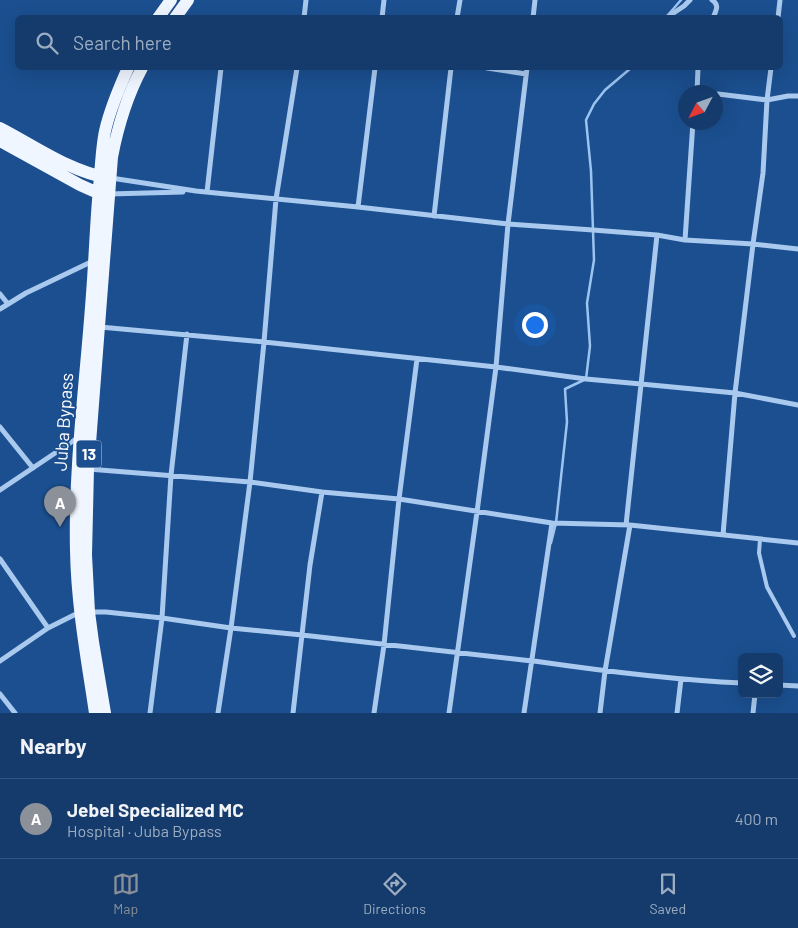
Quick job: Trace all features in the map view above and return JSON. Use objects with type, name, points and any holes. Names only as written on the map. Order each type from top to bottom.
[{"type":"main road","points":[[160,15],[171,0]]},
{"type":"main road","points":[[177,15],[188,0]]},
{"type":"main road","points":[[0,141],[66,178],[104,193],[104,134],[108,117],[127,70]]},
{"type":"main road","points":[[105,178],[112,157],[120,120],[141,70]]},
{"type":"main road","points":[[0,128],[70,166],[105,178]]},
{"type":"main road","name":"Juba Bypass","points":[[83,468],[79,437],[94,326],[94,260],[104,193]]},
{"type":"main road","name":"Juba Bypass","points":[[94,713],[76,551],[76,505],[83,468],[104,193]]},
{"type":"main road","name":"Juba Bypass","points":[[84,612],[93,642],[105,713]]},
{"type":"street","points":[[304,15],[306,0]]},
{"type":"street","points":[[382,15],[384,0]]},
{"type":"street","points":[[458,15],[460,0]]},
{"type":"street","points":[[533,15],[535,0]]},
{"type":"street","points":[[670,15],[690,0]]},
{"type":"street","points":[[712,0],[716,3],[717,7],[714,15]]},
{"type":"street","points":[[778,15],[780,0]]},
{"type":"street","points":[[207,192],[220,70]]},
{"type":"street","points":[[218,713],[232,628],[250,482],[276,199],[297,70]]},
{"type":"street","points":[[358,207],[375,70]]},
{"type":"street","points":[[434,216],[451,70]]},
{"type":"street","points":[[500,70],[526,74]]},
{"type":"street","points":[[449,713],[478,512],[496,367],[508,224],[527,70]]},
{"type":"street","points":[[697,85],[698,70]]},
{"type":"street","points":[[723,535],[735,393],[763,173],[771,70]]},
{"type":"street","points":[[723,95],[767,100],[798,96]]},
{"type":"street","points":[[685,240],[692,130]]},
{"type":"street","points":[[105,178],[196,191],[508,224],[657,235],[685,240],[798,249]]},
{"type":"street","points":[[104,193],[196,191]]},
{"type":"street","points":[[600,713],[628,525],[657,235]]},
{"type":"street","points":[[0,309],[26,293],[94,260]]},
{"type":"street","points":[[0,294],[8,304]]},
{"type":"street","points":[[94,326],[188,334],[496,367],[586,380],[735,393],[798,405]]},
{"type":"street","points":[[150,713],[162,618],[171,475],[188,334]]},
{"type":"street","points":[[374,713],[384,645],[398,499],[417,359]]},
{"type":"street","points":[[0,426],[33,468]]},
{"type":"street","points":[[0,490],[79,437]]},
{"type":"street","points":[[83,468],[250,482],[322,492],[398,499],[552,523],[628,525],[798,543]]},
{"type":"street","points":[[293,713],[310,565],[322,492]]},
{"type":"street","points":[[524,713],[552,523]]},
{"type":"street","points":[[0,559],[48,628]]},
{"type":"street","points":[[0,661],[48,628],[84,612],[106,612],[232,628],[534,660],[605,671],[738,683]]},
{"type":"street","points":[[677,713],[681,679]]},
{"type":"street","points":[[783,685],[798,686]]},
{"type":"street","points":[[0,694],[15,713]]},
{"type":"street","points":[[753,713],[755,698]]},
{"type":"lane","points":[[760,539],[760,553],[767,587],[794,636]]},
{"type":"waterway","points":[[668,15],[681,0]]},
{"type":"waterway","points":[[551,543],[556,523],[567,422],[565,389],[586,379],[590,346],[587,303],[594,260],[591,171],[586,120],[594,104],[605,90],[629,70]]},
{"type":"place","name":"Jebel Specialized MC","points":[[60,527]]}]
